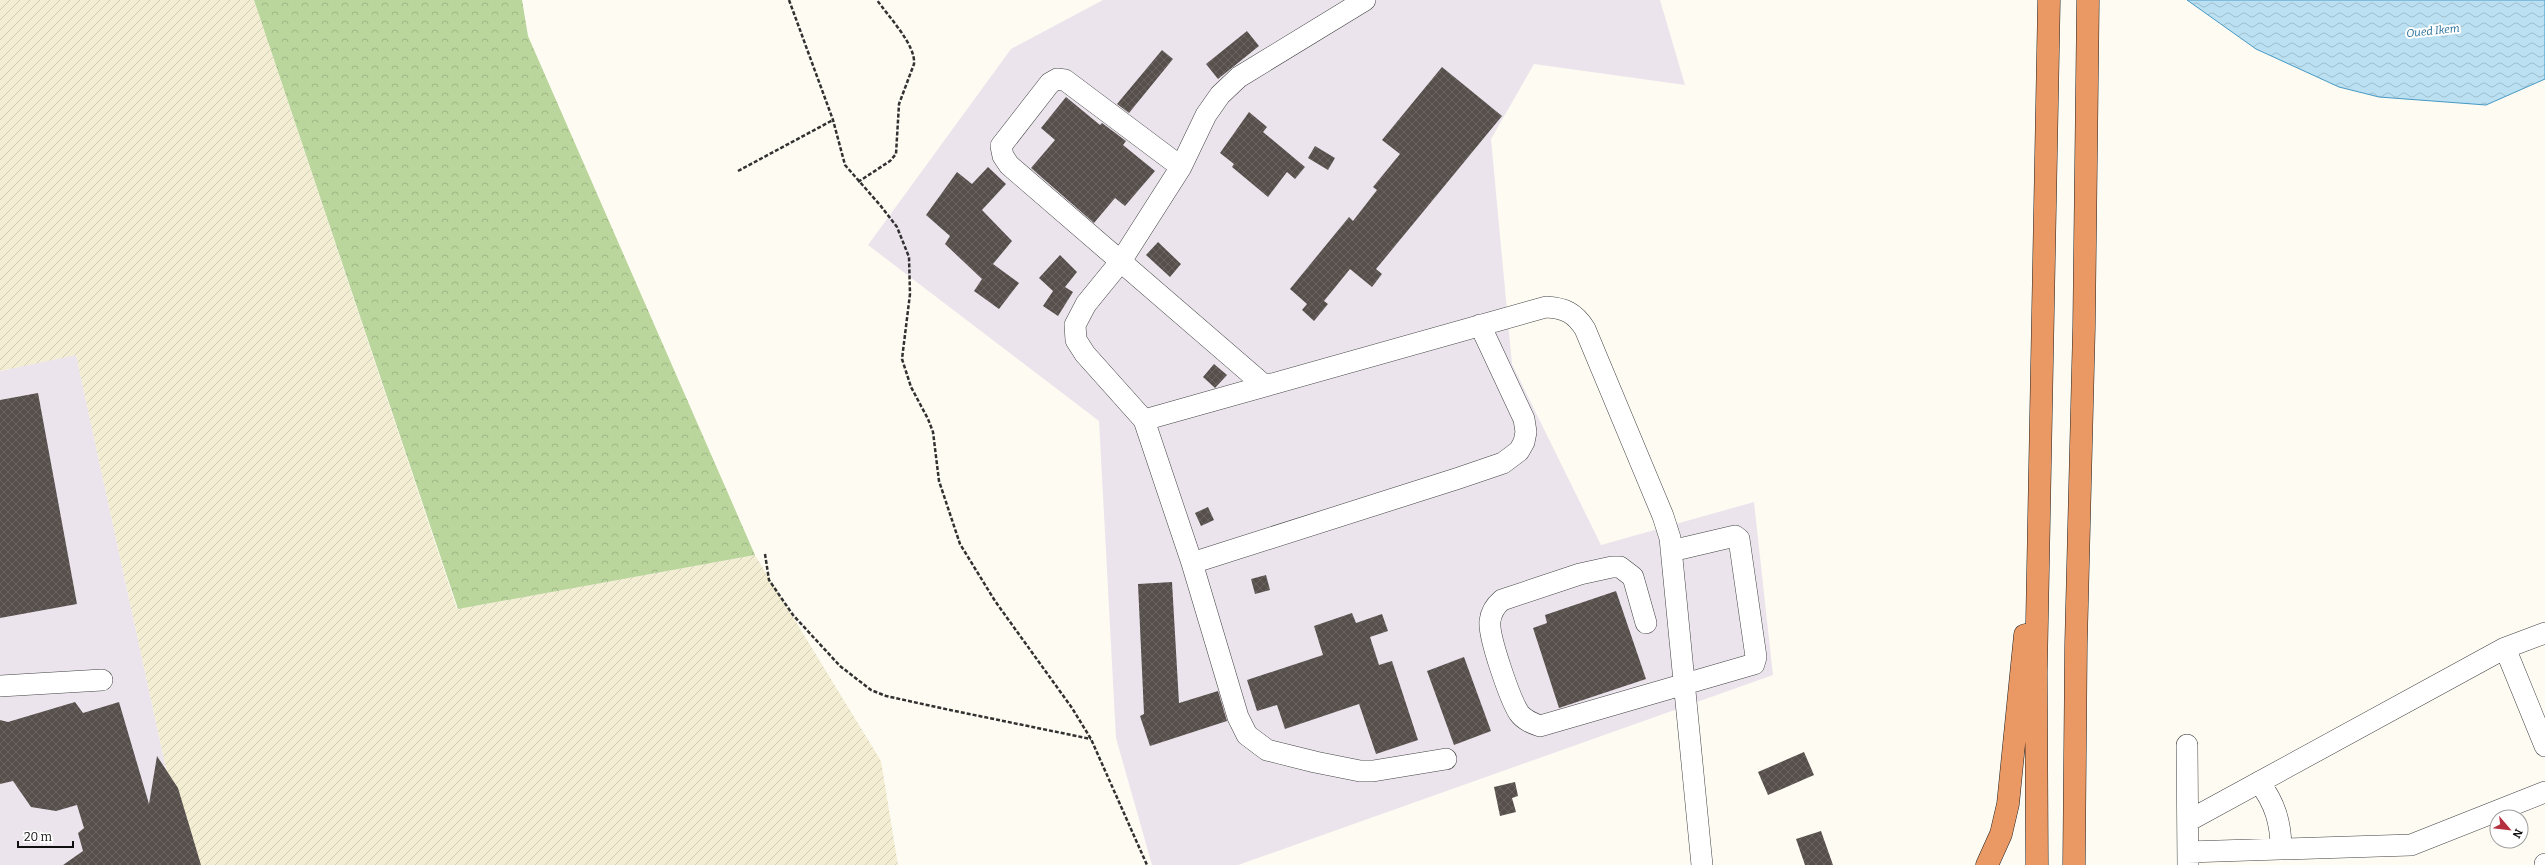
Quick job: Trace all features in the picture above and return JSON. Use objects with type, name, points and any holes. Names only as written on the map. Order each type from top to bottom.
[{"type":"highway","points":[[2036,865],[2036,672],[2049,0]]},
{"type":"highway","points":[[2074,865],[2076,644],[2084,326],[2088,0]]},
{"type":"highway","points":[[1987,865],[2001,834],[2008,804],[2017,697],[2040,502]]},
{"type":"street","points":[[1365,0],[1273,55],[1234,82],[1220,95],[1206,114],[1181,167],[1121,261],[1086,304],[1075,325],[1076,340],[1085,354],[1144,420],[1192,563],[1238,718],[1247,735],[1267,750],[1360,771],[1446,759]]},
{"type":"street","points":[[1181,167],[1065,80],[1057,79],[1050,83],[1007,136],[1001,146],[1003,156],[1009,165],[1265,386]]},
{"type":"street","points":[[1144,420],[1546,307],[1562,308],[1576,316],[1584,329],[1663,516],[1671,551],[1702,865]]},
{"type":"street","points":[[1192,563],[1503,463],[1519,450],[1524,442],[1524,419],[1480,325]]},
{"type":"street","points":[[1646,623],[1633,577],[1620,567],[1612,567],[1580,574],[1502,600],[1496,605],[1490,620],[1490,632],[1511,696],[1520,714],[1530,723],[1540,726],[1754,664],[1756,657],[1739,539],[1735,536],[1671,551]]},
{"type":"street","points":[[2188,821],[2505,648],[2545,633]]},
{"type":"street","points":[[2505,648],[2545,746]]},
{"type":"street","points":[[0,686],[102,680]]},
{"type":"street","points":[[2187,745],[2188,858],[2281,849],[2412,845],[2545,792]]},
{"type":"street","points":[[2259,782],[2268,794],[2278,820],[2281,849]]},
{"type":"path","points":[[789,0],[833,120],[845,165],[858,182],[880,205],[896,227],[909,257],[910,294],[902,359],[911,387],[928,419],[933,432],[939,482],[960,544],[995,601],[1072,708],[1091,739],[1147,865]]},
{"type":"path","points":[[858,182],[890,161],[896,154],[899,104],[914,64],[915,57],[910,46],[877,0]]},
{"type":"path","points":[[738,171],[833,120]]},
{"type":"path","points":[[765,554],[769,580],[794,615],[840,666],[871,690],[886,696],[1091,739]]},
{"type":"shaded area","points":[[0,0],[254,0],[457,609],[755,555],[881,761],[898,865],[187,865],[76,355],[0,371]]},
{"type":"shaded area","points":[[1103,0],[1660,0],[1685,85],[1534,64],[1491,139],[1512,364],[1601,545],[1754,502],[1773,675],[1238,865],[1152,865],[1116,738],[1099,421],[868,245],[1011,49]]},
{"type":"shaded area","points":[[76,354],[187,865],[0,865],[0,371]]},
{"type":"green space","points":[[254,0],[522,0],[528,36],[755,555],[458,609]]},
{"type":"water","name":"Oued Ikem","points":[[2187,0],[2545,0],[2545,79],[2486,105],[2379,97],[2339,87],[2256,49]]},
{"type":"building","points":[[1247,31],[1259,46],[1218,79],[1206,64]]},
{"type":"building","points":[[1162,50],[1173,59],[1129,113],[1117,104]]},
{"type":"building","points":[[1442,67],[1502,116],[1376,269],[1382,274],[1372,287],[1350,269],[1324,301],[1328,304],[1314,321],[1302,310],[1307,304],[1290,289],[1349,217],[1353,221],[1377,190],[1373,187],[1400,154],[1382,140]]},
{"type":"building","points":[[1066,97],[1100,125],[1102,123],[1126,141],[1123,145],[1155,171],[1125,206],[1115,198],[1094,223],[1031,168],[1055,140],[1041,128]]},
{"type":"building","points":[[1249,112],[1267,127],[1263,132],[1305,167],[1295,179],[1287,172],[1268,197],[1232,167],[1234,164],[1220,153]]},
{"type":"building","points":[[1315,146],[1335,158],[1328,170],[1308,158]]},
{"type":"building","points":[[988,167],[1006,184],[982,210],[1012,241],[993,264],[1019,283],[999,309],[974,291],[982,279],[945,244],[950,236],[926,215],[957,172],[972,184]]},
{"type":"building","points":[[1158,242],[1181,264],[1170,277],[1146,255]]},
{"type":"building","points":[[1060,255],[1077,272],[1065,287],[1073,292],[1058,316],[1043,306],[1053,291],[1039,278]]},
{"type":"building","points":[[1214,364],[1227,375],[1215,388],[1203,377]]},
{"type":"building","points":[[38,393],[77,604],[0,618],[0,400]]},
{"type":"building","points":[[1208,507],[1214,520],[1201,526],[1195,513]]},
{"type":"building","points":[[1266,575],[1270,590],[1255,594],[1251,579]]},
{"type":"building","points":[[1172,582],[1179,703],[1218,691],[1227,721],[1150,746],[1140,716],[1144,714],[1138,584]]},
{"type":"building","points":[[1616,591],[1646,679],[1559,708],[1533,628],[1547,623],[1545,615]]},
{"type":"building","points":[[1352,613],[1356,623],[1382,614],[1388,631],[1370,637],[1379,665],[1392,661],[1418,740],[1376,754],[1359,704],[1285,729],[1277,705],[1257,711],[1247,680],[1323,655],[1314,626]]},
{"type":"building","points":[[1464,657],[1491,731],[1454,745],[1427,671]]},
{"type":"building","points":[[75,702],[83,713],[119,702],[149,804],[157,756],[178,788],[201,865],[63,865],[83,851],[78,833],[84,828],[77,805],[56,811],[31,807],[13,781],[0,784],[0,720],[8,722]]},
{"type":"building","points":[[1804,752],[1814,775],[1768,795],[1758,772]]},
{"type":"building","points":[[1515,782],[1518,796],[1512,798],[1516,812],[1500,816],[1494,787]]},
{"type":"building","points":[[1821,831],[1833,865],[1805,865],[1796,839]]}]
